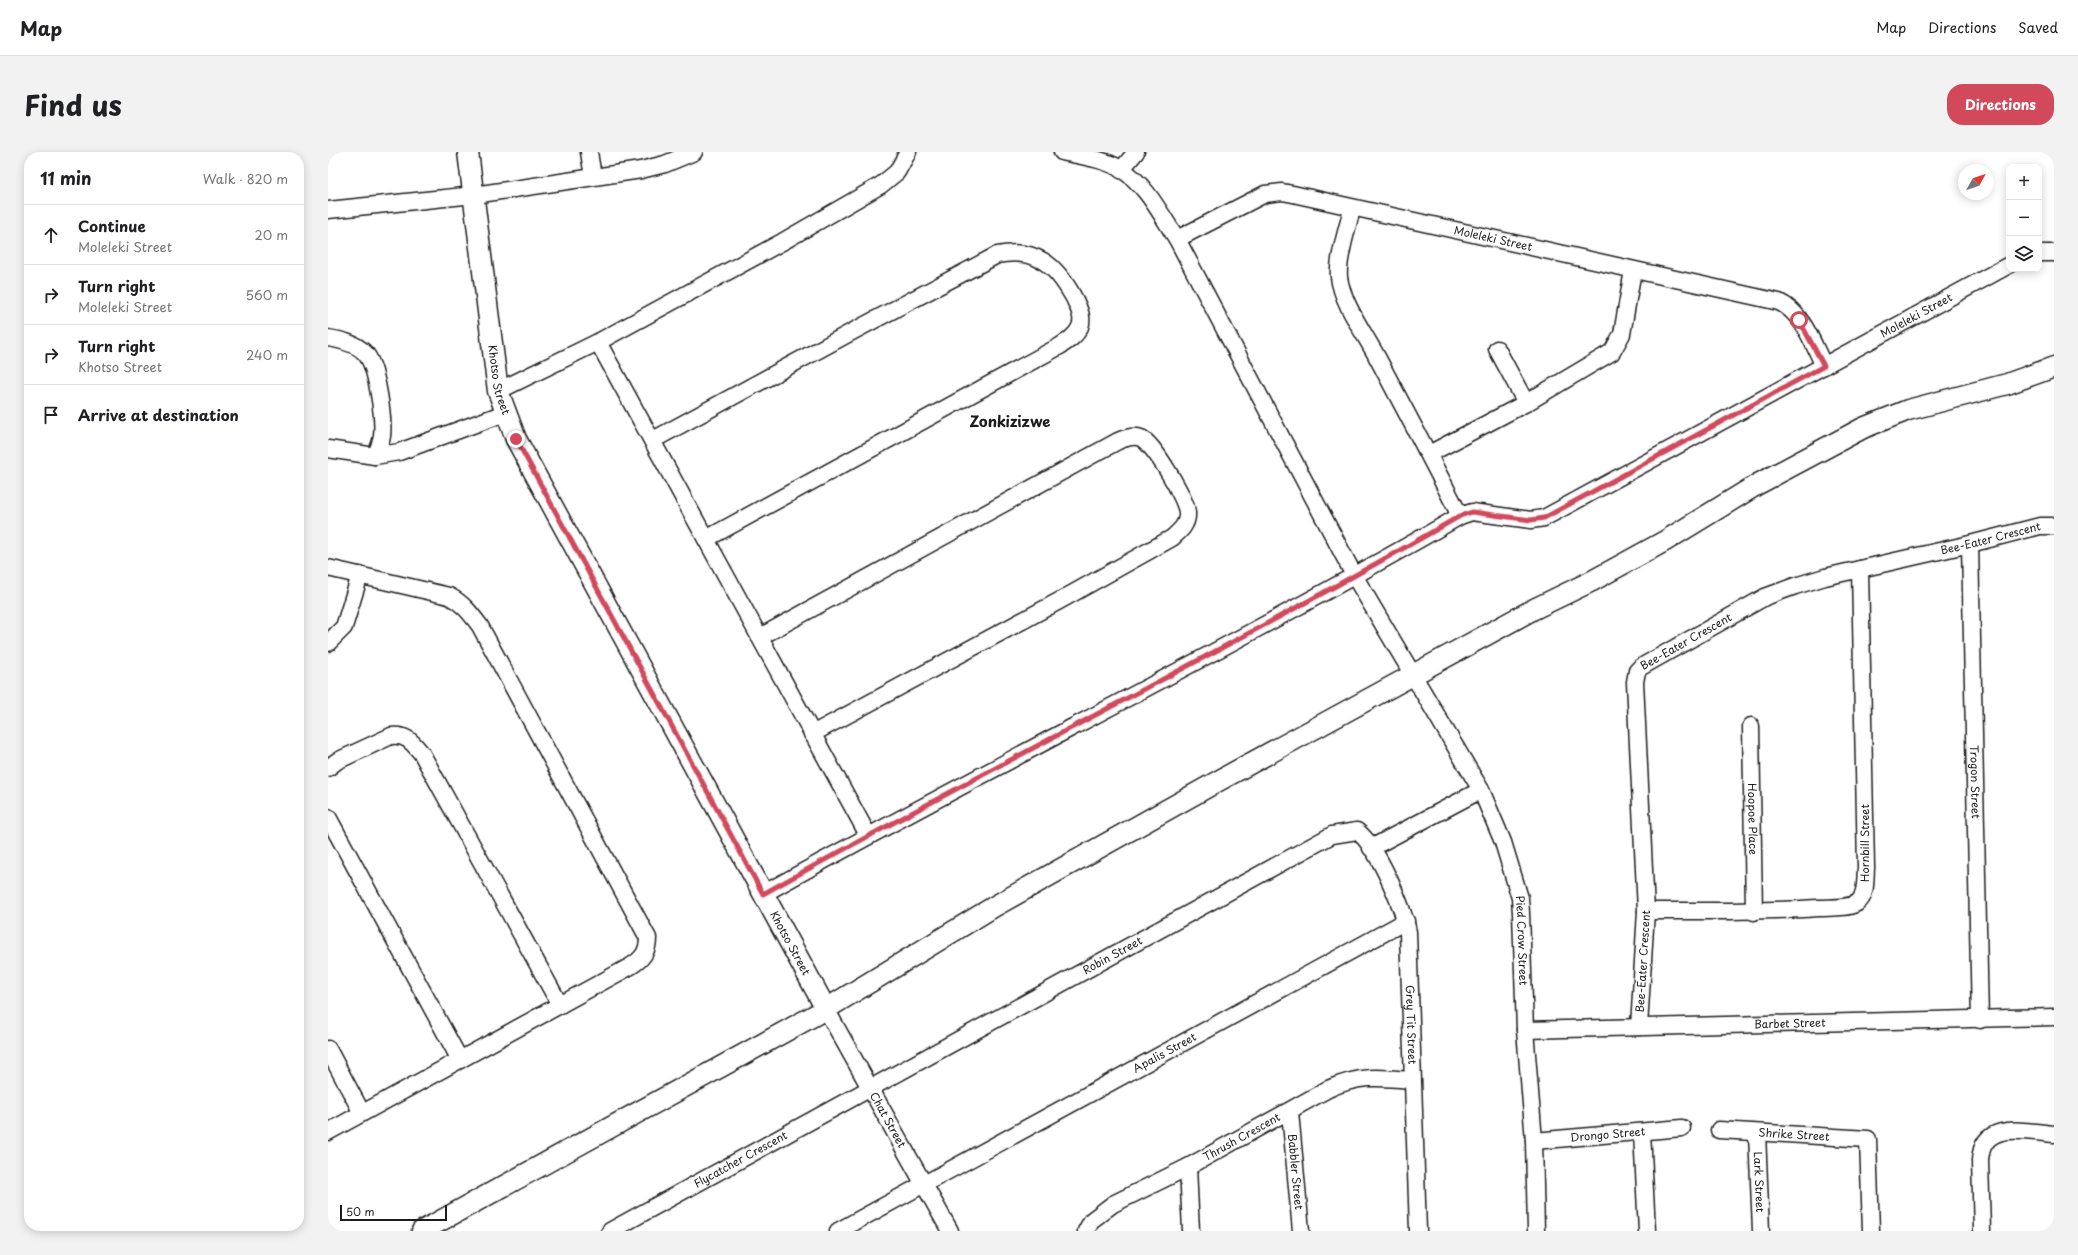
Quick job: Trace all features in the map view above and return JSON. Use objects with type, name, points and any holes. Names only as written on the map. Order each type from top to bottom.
[{"type":"street","name":"Khotso Street","points":[[468,152],[498,391],[505,413],[516,439],[826,1009]]},
{"type":"street","points":[[589,152],[593,177]]},
{"type":"street","points":[[328,210],[474,195],[641,170],[665,164],[694,152]]},
{"type":"street","points":[[498,391],[598,342],[782,242],[882,185],[901,166],[908,152]]},
{"type":"street","name":"Pied Crow Street","points":[[1062,152],[1096,160],[1121,170],[1138,183],[1149,196],[1177,239],[1355,577],[1412,676],[1481,790],[1503,842],[1520,898],[1525,1030],[1534,1141],[1536,1231]]},
{"type":"street","points":[[1121,170],[1136,152]]},
{"type":"street","name":"Moleleki Street","points":[[1177,239],[1266,194],[1282,192],[1352,209],[1634,270],[1785,305],[1799,320],[1824,366]]},
{"type":"street","points":[[1352,209],[1340,262],[1340,285],[1460,516]]},
{"type":"street","points":[[653,440],[997,255],[1011,252],[1033,256],[1051,266],[1066,283],[1080,309],[1080,328],[1072,338],[706,539]]},
{"type":"street","points":[[2042,253],[2054,253]]},
{"type":"street","name":"Moleleki Street","points":[[763,894],[868,835],[1355,577],[1460,516],[1472,512],[1531,520],[1544,518],[2006,267]]},
{"type":"street","points":[[1429,454],[1526,403],[1612,352],[1622,334],[1634,270]]},
{"type":"street","points":[[328,338],[341,340],[359,348],[364,352],[371,363],[380,403],[382,429],[380,446],[374,456]]},
{"type":"street","points":[[598,342],[868,835]]},
{"type":"street","points":[[1497,349],[1526,403]]},
{"type":"street","points":[[422,1231],[826,1009],[995,906],[1220,780],[1534,609],[1592,581],[1719,509],[1758,484],[1863,428],[1908,410],[2007,384],[2054,367]]},
{"type":"street","points":[[328,449],[374,456],[416,447],[505,413]]},
{"type":"street","points":[[760,637],[1118,441],[1136,437],[1147,442],[1160,460],[1180,494],[1188,514],[1182,529],[1172,538],[1059,601],[812,734]]},
{"type":"street","name":"Bee-Eater Crescent","points":[[1639,1027],[1646,911],[1635,682],[1637,671],[1645,664],[1765,597],[1817,579],[1970,544],[2040,526],[2054,526]]},
{"type":"street","name":"Trogon Street","points":[[1970,544],[1980,1020]]},
{"type":"street","points":[[328,568],[449,596],[463,605],[473,616],[480,626],[644,928],[648,938],[648,947],[638,961],[328,1132]]},
{"type":"street","name":"Hornbill Street","points":[[1646,911],[1754,912],[1846,906],[1857,902],[1864,894],[1866,868],[1860,569]]},
{"type":"street","points":[[328,643],[338,635],[344,627],[360,575]]},
{"type":"street","name":"Hoopoe Place","points":[[1751,726],[1754,912]]},
{"type":"street","points":[[328,768],[337,761],[391,736],[398,735],[407,737],[414,744],[422,754],[560,1005]]},
{"type":"street","points":[[1370,848],[1481,790]]},
{"type":"street","points":[[328,817],[460,1060]]},
{"type":"street","name":"Grey Tit Street","points":[[1357,831],[1366,840],[1395,893],[1406,921],[1412,1044],[1418,1231]]},
{"type":"street","name":"Robin Street","points":[[870,1087],[1332,835],[1357,831]]},
{"type":"street","name":"Apalis Street","points":[[923,1184],[1406,921]]},
{"type":"street","name":"Chat Street","points":[[826,1009],[950,1231]]},
{"type":"street","name":"Barbet Street","points":[[1525,1030],[2054,1017]]},
{"type":"street","points":[[328,1049],[362,1113]]},
{"type":"street","name":"Thrush Crescent","points":[[1086,1231],[1092,1220],[1113,1204],[1188,1167],[1290,1112],[1328,1089],[1353,1079],[1371,1077],[1412,1080]]},
{"type":"street","name":"Flycatcher Crescent","points":[[610,1231],[870,1087]]},
{"type":"street","name":"Babbler Street","points":[[1290,1112],[1302,1231]]},
{"type":"street","name":"Drongo Street","points":[[1534,1141],[1682,1128]]},
{"type":"street","name":"Shrike Street","points":[[1719,1130],[1868,1139],[1871,1231]]},
{"type":"street","points":[[1982,1231],[1980,1152],[1986,1141],[1996,1133],[2005,1130],[2054,1134]]},
{"type":"street","points":[[1642,1132],[1647,1231]]},
{"type":"street","name":"Lark Street","points":[[1757,1133],[1761,1231]]},
{"type":"street","points":[[1188,1167],[1191,1231]]},
{"type":"street","points":[[838,1231],[923,1184]]},
{"type":"district","name":"Zonkizizwe","points":[[1010,422]]},
{"type":"route","points":[[516,439],[727,825],[763,894],[868,835],[1355,577],[1460,516],[1472,512],[1531,520],[1544,518],[1556,513],[1824,366],[1799,320]]}]
